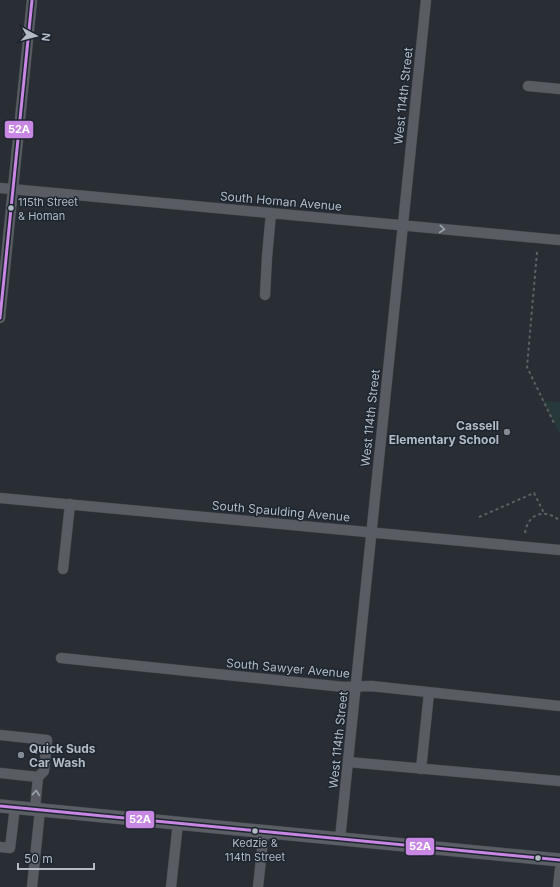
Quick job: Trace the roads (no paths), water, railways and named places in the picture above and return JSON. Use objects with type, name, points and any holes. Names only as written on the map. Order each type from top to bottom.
[{"type":"main road","points":[[0,806],[560,860]]},
{"type":"street","points":[[0,318],[32,0]]},
{"type":"street","name":"West 114th Street","points":[[340,839],[426,0]]},
{"type":"street","points":[[528,86],[560,89]]},
{"type":"street","name":"South Homan Avenue","points":[[0,188],[560,240]]},
{"type":"street","points":[[265,295],[267,257],[272,213]]},
{"type":"street","name":"South Spaulding Avenue","points":[[0,498],[560,550]]},
{"type":"street","points":[[63,569],[70,504]]},
{"type":"street","name":"South Sawyer Avenue","points":[[60,658],[344,687],[371,686],[560,706]]},
{"type":"street","points":[[421,769],[429,693]]},
{"type":"street","points":[[0,735],[47,740],[44,771],[38,778],[32,887]]},
{"type":"street","points":[[348,762],[560,781]]},
{"type":"street","points":[[0,773],[38,778]]},
{"type":"street","points":[[0,846],[10,848],[15,807]]},
{"type":"street","points":[[171,887],[178,823]]},
{"type":"street","points":[[258,887],[264,831]]},
{"type":"street","points":[[558,887],[560,869]]},
{"type":"place","name":"115th Street & Homan","points":[[11,208]]},
{"type":"place","name":"Cassell Elementary School","points":[[507,432]]},
{"type":"place","name":"Quick Suds Car Wash","points":[[21,755]]},
{"type":"place","name":"Kedzie & 114th Street","points":[[255,831]]}]
